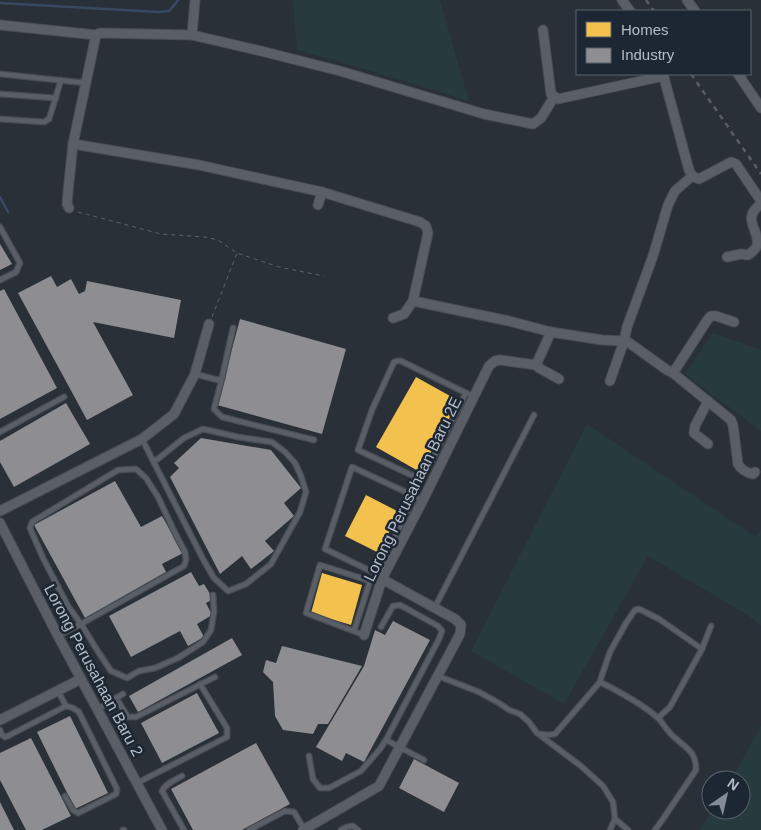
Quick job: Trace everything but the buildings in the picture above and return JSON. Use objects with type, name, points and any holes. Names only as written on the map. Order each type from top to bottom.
[{"type":"street","points":[[192,35],[195,0]]},
{"type":"street","points":[[0,25],[96,35],[192,35],[330,69],[484,114],[533,124],[541,118],[554,97]]},
{"type":"street","points":[[543,30],[551,94],[558,99],[664,75],[692,176],[699,179],[734,162],[761,203],[752,214],[758,241],[756,248],[748,255],[741,254],[727,257]]},
{"type":"street","points":[[69,208],[67,204],[73,144],[96,35]]},
{"type":"street","points":[[739,75],[761,108]]},
{"type":"street","points":[[73,144],[199,165],[322,192],[420,222],[426,226],[428,233],[413,301],[404,314],[393,318]]},
{"type":"street","points":[[610,381],[653,256],[668,205],[675,191],[692,176]]},
{"type":"street","points":[[318,205],[322,192]]},
{"type":"street","points":[[413,301],[509,321],[551,332],[628,342],[673,373],[731,420],[738,464],[751,474],[756,472]]},
{"type":"street","points":[[673,373],[711,316],[734,322]]},
{"type":"street","points":[[0,511],[142,439],[174,414],[195,374],[209,324]]},
{"type":"street","points":[[551,332],[536,365],[559,379]]},
{"type":"street","name":"Lorong Perusahaan Baru 2E","points":[[364,635],[382,579],[419,498],[470,395],[495,360],[536,365]]},
{"type":"street","points":[[708,402],[693,430],[708,444]]},
{"type":"street","name":"Lorong Perusahaan Baru 2","points":[[0,523],[162,830]]},
{"type":"street","points":[[304,830],[379,786],[460,634],[461,625],[455,619],[382,579]]},
{"type":"street","points":[[0,720],[81,679]]},
{"type":"lane","points":[[0,74],[86,83]]},
{"type":"lane","points":[[0,119],[44,122],[49,119],[61,80]]},
{"type":"lane","points":[[0,94],[56,98]]},
{"type":"lane","points":[[0,227],[20,263],[16,272],[0,280]]},
{"type":"lane","points":[[233,328],[214,408],[222,418],[314,440]]},
{"type":"lane","points":[[397,360],[470,395],[422,480],[358,450],[372,410],[394,362],[397,360]]},
{"type":"lane","points":[[195,374],[218,380],[222,378]]},
{"type":"lane","points":[[0,432],[64,397]]},
{"type":"lane","points":[[434,607],[534,414]]},
{"type":"lane","points":[[142,439],[214,578],[228,591],[246,584],[271,564],[300,512],[306,492],[295,463],[285,452],[272,442],[203,429],[184,438],[154,462]]},
{"type":"lane","points":[[352,467],[419,498],[377,574],[325,549],[352,467]]},
{"type":"lane","points":[[58,636],[81,624],[184,566],[186,560],[185,552],[158,497],[146,478],[136,469],[118,470],[32,522],[30,528],[68,606],[81,624],[111,671],[127,678],[139,671],[155,668],[178,658],[203,642],[211,630],[214,612],[213,595]]},
{"type":"lane","points":[[354,631],[370,581],[320,565],[306,613],[364,635]]},
{"type":"lane","points":[[309,756],[313,779],[320,788],[329,788],[361,771],[386,740],[442,631],[438,626],[400,605],[393,606],[381,627]]},
{"type":"lane","points":[[537,732],[547,735],[555,734],[600,682],[610,652],[626,622],[635,610],[639,609],[659,619],[702,649]]},
{"type":"lane","points":[[658,718],[670,707],[702,649],[711,626]]},
{"type":"lane","points":[[438,676],[479,692],[509,710],[520,714],[537,732],[581,766],[603,786],[614,802],[615,819],[610,830]]},
{"type":"lane","points":[[116,698],[128,716],[136,717],[215,677]]},
{"type":"lane","points":[[600,682],[625,695],[658,718],[674,737],[694,754],[696,770],[654,830]]},
{"type":"lane","points":[[137,783],[227,737],[227,728],[200,684]]},
{"type":"lane","points":[[58,691],[66,706]]},
{"type":"lane","points":[[98,709],[123,694]]},
{"type":"lane","points":[[0,730],[2,736],[8,736],[66,706],[79,712],[117,789],[116,794],[78,813],[73,810],[64,796]]},
{"type":"lane","points":[[386,740],[424,760]]},
{"type":"lane","points":[[182,776],[164,786],[162,791],[184,830]]},
{"type":"lane","points":[[249,830],[285,811],[294,812],[304,830]]},
{"type":"lane","points":[[615,819],[628,830]]},
{"type":"lane","points":[[341,830],[353,826],[358,830]]},
{"type":"path","points":[[69,208],[78,213],[160,234],[205,237],[218,240],[237,253],[279,267],[324,276]]},
{"type":"path","points":[[209,324],[237,253]]},
{"type":"green space","points":[[293,0],[440,0],[469,101],[297,50]]},
{"type":"green space","points":[[713,333],[761,350],[761,431],[685,374]]},
{"type":"green space","points":[[587,424],[756,537],[761,530],[761,625],[648,556],[564,704],[471,651]]},
{"type":"green space","points":[[761,726],[761,830],[700,830],[706,820],[751,820],[751,770],[737,770]]},
{"type":"waterway","points":[[0,3],[159,12],[169,11],[178,0]]},
{"type":"waterway","points":[[0,197],[8,212]]},
{"type":"railway","points":[[646,0],[653,10]]},
{"type":"railway","points":[[692,75],[761,174]]}]
